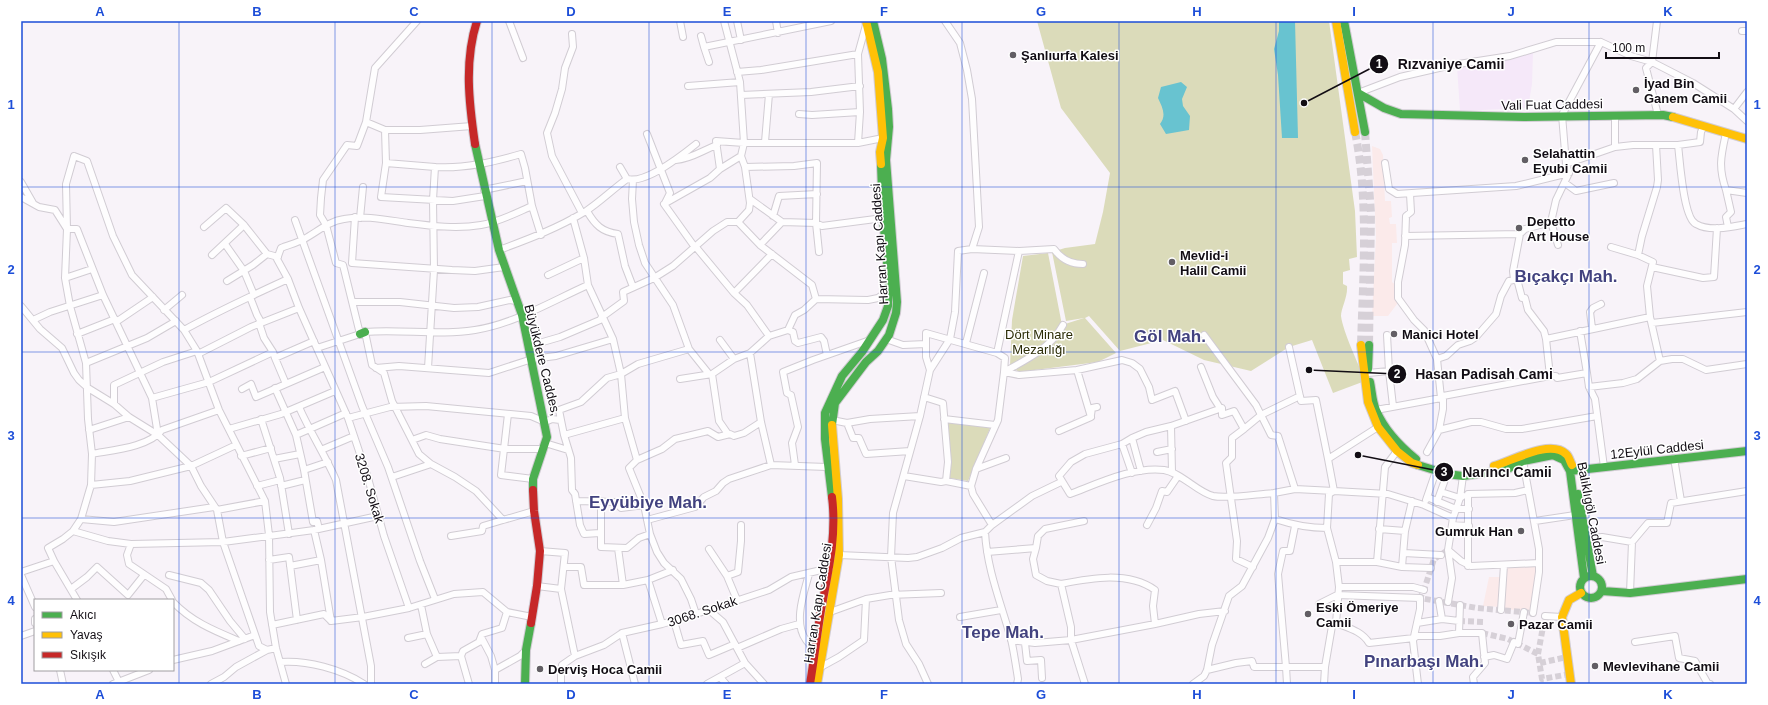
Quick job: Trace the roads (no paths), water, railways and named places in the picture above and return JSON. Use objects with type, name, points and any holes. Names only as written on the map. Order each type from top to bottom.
[{"type":"main road","name":"Büyükdere Caddes,","points":[[477,21],[471,40],[468,81],[472,126],[478,164],[491,223],[504,267],[522,315],[546,422],[547,437],[533,479],[534,511],[540,551],[532,617],[526,650],[525,684]]},
{"type":"main road","points":[[1336,21],[1355,132]]},
{"type":"main road","points":[[1344,21],[1365,132]]},
{"type":"main road","name":"Harran Kapı Caddesi","points":[[810,684],[830,568],[834,514],[827,467],[825,413],[842,376],[870,340],[883,320],[888,306],[889,290],[883,218],[880,152],[883,138],[878,72],[868,22]]},
{"type":"main road","name":"Harran Kapı Caddesi","points":[[817,684],[839,555],[838,499],[832,446],[832,420],[836,403],[866,362],[878,351],[889,335],[896,312],[897,292],[886,166],[889,127],[885,79],[879,42],[868,22]]},
{"type":"main road","name":"Vali Fuat Caddesi","points":[[1358,93],[1384,108],[1401,114],[1452,117],[1658,115],[1682,119],[1747,139]]},
{"type":"main road","name":"Balıklıgöl Caddesi","points":[[1584,578],[1582,539],[1572,471],[1567,463],[1556,456],[1523,461],[1506,470],[1463,476],[1447,474],[1412,463],[1397,450],[1378,427],[1368,402],[1365,345],[1368,373],[1376,410],[1385,425],[1415,459],[1452,471],[1467,471],[1504,464],[1530,452],[1552,448],[1564,452],[1572,462],[1572,471],[1575,515],[1582,539],[1593,576]]},
{"type":"main road","name":"12Eylül Caddesi","points":[[1572,471],[1674,458],[1747,451]]},
{"type":"main road","points":[[1593,576],[1601,581],[1602,591],[1597,597],[1590,599],[1581,593],[1580,584],[1584,578],[1593,576]]},
{"type":"main road","points":[[1602,591],[1630,593],[1747,579]]},
{"type":"main road","points":[[1570,684],[1562,617],[1569,600],[1581,593]]},
{"type":"street","points":[[417,21],[375,68],[366,122],[357,146],[347,145],[323,180],[320,215],[326,225],[336,263],[342,265],[345,263],[352,263],[434,270],[475,271],[504,267]]},
{"type":"street","points":[[510,21],[523,58]]},
{"type":"street","points":[[680,21],[683,37]]},
{"type":"street","points":[[724,21],[740,82],[744,143],[741,156],[745,167],[750,199],[749,210],[738,222]]},
{"type":"street","points":[[737,21],[740,40]]},
{"type":"street","points":[[776,21],[778,33]]},
{"type":"street","points":[[704,48],[831,21]]},
{"type":"street","points":[[945,21],[960,44],[968,70],[972,99],[979,227],[972,249]]},
{"type":"street","points":[[1657,21],[1652,62],[1646,68],[1658,115]]},
{"type":"street","points":[[858,143],[860,86],[858,54],[868,22]]},
{"type":"street","points":[[572,34],[573,47],[565,68],[562,89],[555,113],[547,133],[552,156],[584,212],[606,233],[618,234],[625,266],[633,288]]},
{"type":"street","points":[[701,36],[709,62]]},
{"type":"street","points":[[1358,93],[1400,78],[1452,66],[1510,56],[1556,42],[1601,42],[1631,56],[1652,62],[1693,83],[1734,108],[1747,121]]},
{"type":"street","points":[[1558,245],[1551,222],[1556,200],[1569,173],[1566,164],[1562,115],[1601,42]]},
{"type":"street","points":[[737,72],[760,70],[858,54]]},
{"type":"street","points":[[688,86],[740,82]]},
{"type":"street","points":[[741,95],[811,92],[860,86]]},
{"type":"street","points":[[1734,108],[1747,92]]},
{"type":"street","points":[[765,142],[769,94]]},
{"type":"street","points":[[799,114],[812,115],[860,112]]},
{"type":"street","points":[[1615,116],[1615,147]]},
{"type":"street","points":[[366,122],[385,130],[420,130],[472,126]]},
{"type":"street","points":[[1566,164],[1615,147],[1633,145],[1678,145],[1700,142],[1701,132],[1704,126]]},
{"type":"street","points":[[385,130],[386,163],[381,197],[453,201],[527,181]]},
{"type":"street","points":[[1726,133],[1720,161],[1722,180],[1731,212],[1726,217],[1728,227]]},
{"type":"street","points":[[646,134],[670,193],[664,204]]},
{"type":"street","points":[[720,169],[716,152],[716,141],[744,143],[858,143],[883,138]]},
{"type":"street","points":[[499,250],[541,235],[573,218],[630,180],[660,170],[696,144]]},
{"type":"street","points":[[675,160],[683,160],[717,145]]},
{"type":"street","points":[[1638,255],[1642,236],[1657,187],[1656,145]]},
{"type":"street","points":[[1678,145],[1687,212],[1694,224],[1708,228],[1747,224]]},
{"type":"street","points":[[386,163],[455,167],[478,164],[521,154],[526,168],[532,206],[541,235]]},
{"type":"street","points":[[76,599],[48,548],[73,531],[81,519],[91,485],[92,454],[86,363],[70,306],[65,278],[67,229],[66,184],[74,156],[87,161],[113,236],[132,275],[184,330],[197,352],[219,410],[265,501],[269,535],[270,612],[276,648],[286,684]]},
{"type":"street","points":[[664,204],[710,178],[720,169],[741,156]]},
{"type":"street","points":[[745,167],[794,166],[817,163],[816,223],[819,252]]},
{"type":"street","points":[[1385,163],[1389,189],[1398,194],[1467,188],[1516,186],[1569,173]]},
{"type":"street","points":[[428,368],[430,305],[434,270],[433,200],[435,167]]},
{"type":"street","points":[[620,167],[630,180],[639,245],[645,263],[674,305],[689,349],[711,374],[719,421],[728,434]]},
{"type":"street","points":[[21,182],[33,204]]},
{"type":"street","points":[[1565,183],[1576,191],[1614,183]]},
{"type":"street","points":[[352,263],[357,218],[363,187]]},
{"type":"street","points":[[1726,190],[1747,193]]},
{"type":"street","points":[[773,216],[779,196],[817,194]]},
{"type":"street","points":[[1410,194],[1411,212],[1406,216],[1405,236],[1398,282],[1398,298],[1414,320],[1424,330],[1437,359],[1443,409],[1439,430],[1427,452]]},
{"type":"street","points":[[21,196],[39,207],[55,210],[67,229]]},
{"type":"street","points":[[750,199],[782,222],[816,223],[822,226],[832,226],[883,218]]},
{"type":"street","points":[[664,204],[695,246],[747,305],[769,336]]},
{"type":"street","points":[[204,227],[226,208],[244,225],[267,254],[278,257],[281,248],[303,240],[326,225],[342,219],[378,218],[433,226],[480,226],[532,206]]},
{"type":"street","points":[[573,218],[584,258],[588,285],[613,339],[621,374],[625,418],[637,460]]},
{"type":"street","points":[[295,220],[365,414],[392,477],[434,599]]},
{"type":"street","points":[[529,346],[560,337],[600,320],[624,301],[623,292],[654,278],[673,266],[713,230],[727,222],[738,222],[760,245],[812,285],[816,298]]},
{"type":"street","points":[[760,245],[782,222]]},
{"type":"street","points":[[1514,280],[1513,271],[1520,234],[1525,229],[1551,222]]},
{"type":"street","points":[[212,255],[244,225]]},
{"type":"street","points":[[1652,267],[1703,278],[1714,277],[1716,228]]},
{"type":"street","points":[[67,229],[77,229],[103,295],[129,345],[152,398],[158,435]]},
{"type":"street","points":[[1405,236],[1520,234]]},
{"type":"street","points":[[224,244],[244,271],[264,338],[274,355],[286,384]]},
{"type":"street","points":[[1611,247],[1638,255],[1653,262],[1647,286],[1651,320],[1660,361]]},
{"type":"street","points":[[928,684],[919,664],[906,644],[899,620],[891,557],[893,513],[920,416],[930,370],[950,339],[955,312],[958,251],[972,249],[1019,251],[1054,249],[1060,257],[1075,264],[1083,264]]},
{"type":"street","points":[[997,353],[1019,251]]},
{"type":"street","points":[[227,281],[244,271],[267,254]]},
{"type":"street","points":[[734,292],[772,254]]},
{"type":"street","name":"3208. Sokak","points":[[278,257],[288,278],[298,308],[347,416],[368,478],[378,516],[409,608]]},
{"type":"street","points":[[548,275],[584,258]]},
{"type":"street","points":[[342,265],[372,364],[384,373],[395,406],[419,454],[431,464],[456,477],[476,492],[503,520]]},
{"type":"street","points":[[65,278],[92,269]]},
{"type":"street","points":[[966,343],[984,273]]},
{"type":"street","points":[[184,330],[220,310],[288,278]]},
{"type":"street","points":[[1437,359],[1446,356],[1458,345],[1470,341],[1476,337],[1496,314],[1501,296],[1509,281],[1517,279],[1522,298],[1525,298],[1528,310],[1544,332],[1550,376]]},
{"type":"street","points":[[317,348],[363,333],[405,330],[456,333],[477,330],[518,318],[588,285]]},
{"type":"street","points":[[788,330],[795,315],[804,310],[816,298],[868,300],[878,298],[889,290]]},
{"type":"street","points":[[33,320],[50,312],[103,295]]},
{"type":"street","points":[[164,310],[182,295]]},
{"type":"street","points":[[77,334],[116,321],[152,297]]},
{"type":"street","points":[[353,302],[400,302],[454,308],[478,306],[510,300],[516,301]]},
{"type":"street","points":[[1592,328],[1590,312],[1593,308],[1602,304]]},
{"type":"street","points":[[21,306],[62,348],[74,373],[88,388],[114,404],[129,417],[158,435],[191,466],[200,486],[215,508],[223,542],[259,646],[267,650]]},
{"type":"street","points":[[114,404],[114,385],[140,371],[197,352],[260,323],[298,308]]},
{"type":"street","points":[[1546,339],[1592,328],[1651,320],[1747,312]]},
{"type":"street","points":[[86,363],[147,338],[176,321]]},
{"type":"street","points":[[1004,372],[1042,351],[1058,335],[1063,325]]},
{"type":"street","points":[[680,379],[711,374],[734,359],[750,353],[769,336],[788,330],[794,332],[795,341],[798,343],[821,337],[824,341],[827,355]]},
{"type":"street","points":[[1580,331],[1589,386],[1595,399],[1604,467]]},
{"type":"street","points":[[930,370],[926,356],[926,333],[966,343],[997,353],[1005,358],[998,420],[976,469],[971,486],[973,494],[992,525]]},
{"type":"street","points":[[1204,335],[1256,404],[1271,435],[1278,436],[1295,489]]},
{"type":"street","points":[[1387,335],[1393,406]]},
{"type":"street","points":[[376,368],[399,366],[489,373],[532,359],[556,356],[613,339]]},
{"type":"street","points":[[886,339],[903,345],[926,344]]},
{"type":"street","points":[[720,340],[734,359]]},
{"type":"street","points":[[795,465],[792,443],[798,427],[791,395],[786,393],[783,372],[870,340]]},
{"type":"street","points":[[152,398],[209,382],[274,355],[314,341]]},
{"type":"street","points":[[1289,347],[1301,401],[1316,400],[1334,491]]},
{"type":"street","points":[[600,533],[584,534],[580,524],[575,494],[572,490],[572,465],[560,420],[559,410],[581,402],[607,378],[621,374],[638,364],[689,349]]},
{"type":"street","points":[[750,353],[761,422],[771,465]]},
{"type":"street","points":[[1589,386],[1623,383],[1637,379],[1660,361],[1683,359],[1706,370],[1747,364]]},
{"type":"street","points":[[1004,372],[1019,375],[1077,370],[1118,360],[1132,363],[1140,369],[1149,387],[1152,400],[1175,391],[1186,420]]},
{"type":"street","points":[[242,389],[251,384],[256,397],[325,367]]},
{"type":"street","points":[[1201,367],[1213,397],[1220,408],[1222,408],[1222,415],[1234,411],[1244,428]]},
{"type":"street","points":[[1077,370],[1091,417]]},
{"type":"street","points":[[1368,373],[1389,371]]},
{"type":"street","points":[[1376,410],[1550,376],[1556,376],[1557,378],[1587,373]]},
{"type":"street","points":[[275,388],[296,434],[313,522],[318,521],[316,530],[331,621]]},
{"type":"street","points":[[229,429],[299,407],[335,391]]},
{"type":"street","points":[[1253,567],[1236,559],[1238,541],[1226,463],[1232,456],[1232,438],[1261,415],[1300,396]]},
{"type":"street","points":[[924,397],[943,403],[948,462],[946,480]]},
{"type":"street","points":[[296,434],[309,428],[347,416],[365,414],[395,406],[426,406],[531,416],[546,422],[552,419],[560,420]]},
{"type":"street","points":[[299,407],[336,480],[371,666],[371,684]]},
{"type":"street","points":[[1091,417],[1092,408],[1097,407]]},
{"type":"street","points":[[1220,408],[1171,426],[1132,438],[1122,444],[1099,449],[1075,459],[1059,476],[1061,482],[1070,494],[1132,473],[1163,470],[1175,474],[1212,496],[1274,493],[1295,489],[1388,494],[1424,505],[1453,518]]},
{"type":"street","points":[[92,454],[132,446],[158,435],[162,430],[219,410]]},
{"type":"street","points":[[508,414],[501,475],[533,479]]},
{"type":"street","points":[[832,420],[847,423],[870,419],[920,416]]},
{"type":"street","points":[[1439,430],[1471,422],[1481,422],[1506,429],[1522,429],[1597,416]]},
{"type":"street","points":[[90,430],[129,417]]},
{"type":"street","points":[[1059,431],[1091,417]]},
{"type":"street","points":[[564,435],[625,418]]},
{"type":"street","points":[[261,419],[272,448],[289,534]]},
{"type":"street","points":[[944,419],[995,425]]},
{"type":"street","points":[[696,614],[682,579],[664,563],[650,534],[644,505],[629,468],[637,460],[662,449],[675,439],[708,431],[718,437],[728,434],[734,436],[744,433],[761,422]]},
{"type":"street","points":[[847,423],[853,438],[859,438],[866,454],[910,452]]},
{"type":"street","points":[[1147,525],[1156,508],[1162,491],[1167,492],[1175,474],[1171,426]]},
{"type":"street","points":[[1328,459],[1378,427]]},
{"type":"street","points":[[321,450],[354,436]]},
{"type":"street","points":[[412,440],[426,436],[440,440],[504,449],[544,446],[568,450]]},
{"type":"street","points":[[1132,438],[1141,471]]},
{"type":"street","points":[[1122,444],[1132,473]]},
{"type":"street","points":[[91,485],[130,481],[191,466],[236,445]]},
{"type":"street","points":[[241,456],[272,448]]},
{"type":"street","points":[[1157,452],[1172,449]]},
{"type":"street","points":[[1377,562],[1385,467],[1397,450]]},
{"type":"street","points":[[274,459],[300,454]]},
{"type":"street","points":[[976,469],[995,464],[1006,458]]},
{"type":"street","points":[[1674,458],[1681,501]]},
{"type":"street","points":[[1523,461],[1535,521],[1539,563],[1533,613]]},
{"type":"street","points":[[304,470],[328,462]]},
{"type":"street","points":[[392,477],[431,464]]},
{"type":"street","points":[[647,520],[695,507],[704,497],[716,491],[729,479],[771,465],[827,467]]},
{"type":"street","points":[[1424,505],[1436,471]]},
{"type":"street","points":[[1437,502],[1447,474]]},
{"type":"street","points":[[904,476],[941,482],[946,480],[971,486]]},
{"type":"street","points":[[1448,602],[1452,578],[1448,550],[1453,518],[1460,498],[1463,476]]},
{"type":"street","points":[[257,486],[305,480]]},
{"type":"street","points":[[839,555],[917,557],[942,548],[961,538],[985,532],[992,525],[1032,496],[1061,482]]},
{"type":"street","points":[[1441,492],[1460,498],[1468,494],[1516,493],[1528,490]]},
{"type":"street","points":[[1324,684],[1325,667],[1332,626],[1336,623],[1337,595],[1339,587],[1336,562],[1327,528],[1329,494],[1334,491]]},
{"type":"street","points":[[1630,593],[1632,542],[1648,523],[1667,523],[1671,503],[1747,491]]},
{"type":"street","points":[[1194,684],[1204,676],[1207,670],[1212,645],[1229,596],[1242,586],[1268,538],[1275,519],[1274,493]]},
{"type":"street","points":[[1468,494],[1468,566]]},
{"type":"street","points":[[1426,497],[1456,509],[1468,509]]},
{"type":"street","points":[[81,519],[114,522],[265,501]]},
{"type":"street","points":[[576,501],[615,502],[621,508],[644,505]]},
{"type":"street","points":[[601,501],[600,547],[627,548],[639,538],[650,534]]},
{"type":"street","points":[[1402,567],[1404,531],[1412,502]]},
{"type":"street","points":[[451,536],[482,532],[483,526],[534,511]]},
{"type":"street","points":[[1535,521],[1575,515]]},
{"type":"street","points":[[73,531],[108,542],[131,544],[223,542],[316,530],[378,516]]},
{"type":"street","points":[[1275,519],[1295,526],[1327,528]]},
{"type":"street","points":[[1084,521],[1045,529],[1038,536],[1033,558],[1036,575],[1047,581],[1061,584],[1101,577],[1109,579],[1125,579],[1145,583],[1155,590],[1153,606],[1155,624]]},
{"type":"street","points":[[727,576],[738,572],[741,525]]},
{"type":"street","points":[[1452,525],[1469,526]]},
{"type":"street","points":[[1287,684],[1278,574],[1283,551],[1290,551],[1295,526]]},
{"type":"street","points":[[1379,529],[1404,531]]},
{"type":"street","points":[[985,532],[986,552],[1001,610],[1011,640],[1018,679],[1017,684]]},
{"type":"street","points":[[1582,539],[1602,537],[1632,542]]},
{"type":"street","points":[[131,544],[128,555],[129,564],[144,576],[166,589],[171,599]]},
{"type":"street","points":[[618,548],[623,585]]},
{"type":"street","points":[[986,552],[1036,548]]},
{"type":"street","points":[[709,549],[727,576],[737,600]]},
{"type":"street","points":[[1448,550],[1468,566],[1504,566],[1539,563]]},
{"type":"street","points":[[540,551],[565,553],[561,588],[575,656],[562,665],[561,684]]},
{"type":"street","points":[[1404,552],[1441,555]]},
{"type":"street","points":[[269,560],[288,557],[297,620]]},
{"type":"street","points":[[290,566],[321,560]]},
{"type":"street","points":[[21,572],[54,561]]},
{"type":"street","points":[[1336,562],[1377,562],[1402,567],[1431,568]]},
{"type":"street","points":[[1501,610],[1504,566]]},
{"type":"street","points":[[70,589],[87,577],[97,567],[128,595],[144,576]]},
{"type":"street","points":[[564,567],[581,567],[584,585],[623,585],[648,580],[673,570]]},
{"type":"street","name":"3068. Sokak","points":[[575,656],[604,645],[622,633],[674,621],[769,590],[791,577],[830,568]]},
{"type":"street","points":[[809,574],[799,624],[806,641],[815,648]]},
{"type":"street","points":[[21,575],[34,605]]},
{"type":"street","points":[[169,575],[201,583],[209,590],[242,640]]},
{"type":"street","points":[[648,580],[662,624]]},
{"type":"street","points":[[1061,584],[1071,627],[1071,640],[1085,684]]},
{"type":"street","points":[[536,586],[561,588]]},
{"type":"street","points":[[1339,587],[1413,587],[1424,590]]},
{"type":"street","points":[[331,621],[409,608],[454,594],[483,592],[507,612],[532,617]]},
{"type":"street","points":[[830,612],[866,599],[890,595],[941,593]]},
{"type":"street","points":[[1319,604],[1337,595],[1420,598],[1420,609],[1413,641],[1418,684]]},
{"type":"street","points":[[819,668],[839,657],[864,640],[866,599]]},
{"type":"street","points":[[1439,601],[1442,619]]},
{"type":"street","points":[[174,603],[185,614],[205,626],[242,640]]},
{"type":"street","points":[[421,605],[427,634],[437,657]]},
{"type":"street","points":[[1459,633],[1460,605]]},
{"type":"street","points":[[709,610],[723,622],[745,663],[764,684]]},
{"type":"street","points":[[960,617],[1001,610]]},
{"type":"street","points":[[1013,652],[1025,647],[1071,640],[1199,614],[1225,611]]},
{"type":"street","points":[[469,684],[461,656],[463,650],[479,642],[482,634],[502,628],[507,612]]},
{"type":"street","points":[[1484,657],[1494,655],[1507,659],[1516,643],[1524,612]]},
{"type":"street","points":[[272,625],[324,614],[331,621]]},
{"type":"street","points":[[1545,616],[1562,617]]},
{"type":"street","points":[[1417,622],[1442,619],[1459,621]]},
{"type":"street","points":[[674,621],[681,645],[703,641],[709,655],[799,624]]},
{"type":"street","points":[[1336,623],[1359,632],[1369,643],[1414,638],[1417,636],[1482,633],[1485,663],[1473,678],[1474,684]]},
{"type":"street","points":[[21,636],[34,631]]},
{"type":"street","points":[[622,633],[635,684]]},
{"type":"street","points":[[408,638],[427,634]]},
{"type":"street","points":[[175,659],[212,651],[255,635]]},
{"type":"street","points":[[1635,642],[1676,636],[1679,658],[1696,661],[1708,684],[1710,684]]},
{"type":"street","points":[[481,637],[495,670],[495,684]]},
{"type":"street","points":[[1011,640],[1025,647]]},
{"type":"street","points":[[1025,647],[1027,661],[1041,660],[1042,678]]},
{"type":"street","points":[[211,684],[224,677],[236,667],[267,650],[276,648]]},
{"type":"street","points":[[495,670],[520,656],[526,650]]},
{"type":"street","points":[[424,664],[437,657],[461,656]]},
{"type":"street","points":[[280,662],[296,661],[316,665],[355,678],[364,684]]},
{"type":"street","points":[[1207,670],[1252,661],[1254,667],[1325,667]]},
{"type":"street","points":[[707,684],[745,663]]},
{"type":"street","points":[[60,671],[63,684]]},
{"type":"street","points":[[113,671],[116,683],[146,671]]},
{"type":"street","points":[[720,677],[726,684]]},
{"type":"water","points":[[1279,21],[1295,21],[1298,138],[1282,138],[1278,75],[1274,49],[1279,31]]},
{"type":"water","points":[[1181,82],[1187,87],[1182,99],[1183,106],[1190,116],[1189,130],[1166,134],[1160,124],[1163,117],[1162,108],[1158,98],[1161,87]]},
{"type":"tunnel","points":[[1355,132],[1364,211],[1364,265],[1361,345]]},
{"type":"tunnel","points":[[1365,132],[1371,213],[1369,345]]},
{"type":"tunnel","points":[[1448,550],[1434,559],[1420,598],[1477,608],[1533,613]]},
{"type":"tunnel","points":[[1538,654],[1545,616]]},
{"type":"tunnel","points":[[1459,621],[1485,622]]},
{"type":"tunnel","points":[[1482,633],[1508,639],[1538,654],[1542,679],[1570,674]]},
{"type":"tunnel","points":[[1540,663],[1567,657]]},
{"type":"place","name":"Şanlıurfa Kalesi","points":[[1013,55]]},
{"type":"place","name":"İyad Bin Ganem Camii","points":[[1636,90]]},
{"type":"place","name":"Rızvaniye Camii","points":[[1304,103]]},
{"type":"place","name":"Selahattin Eyubi Camii","points":[[1525,160]]},
{"type":"place","name":"Depetto Art House","points":[[1519,228]]},
{"type":"place","name":"Mevlid-i Halil Camii","points":[[1172,262]]},
{"type":"place","name":"Manici Hotel","points":[[1394,334]]},
{"type":"place","name":"Hasan Padisah Cami","points":[[1309,370]]},
{"type":"place","name":"Narıncı Camii","points":[[1358,455]]},
{"type":"place","name":"Gumruk Han","points":[[1521,531]]},
{"type":"place","name":"Eski Ömeriye Camii","points":[[1308,614]]},
{"type":"place","name":"Pazar Camii","points":[[1511,624]]},
{"type":"place","name":"Mevlevihane Camii","points":[[1595,666]]},
{"type":"place","name":"Derviş Hoca Camii","points":[[540,669]]},
{"type":"district","name":"Bıçakçı Mah.","points":[[1566,276]]},
{"type":"district","name":"Göl Mah.","points":[[1170,336]]},
{"type":"district","name":"Eyyübiye Mah.","points":[[648,502]]},
{"type":"district","name":"Tepe Mah.","points":[[1003,632]]},
{"type":"district","name":"Pınarbaşı Mah.","points":[[1424,661]]},
{"type":"park label","name":"Dört Minare Mezarlığı","points":[[1039,342]]}]
